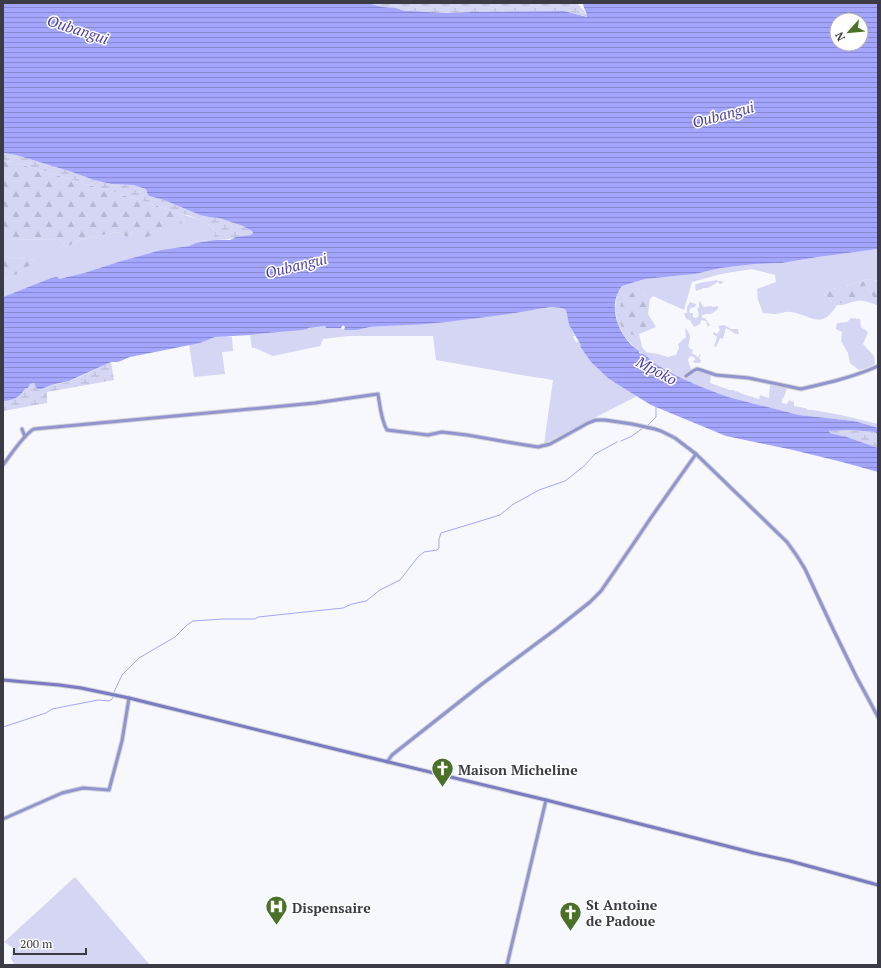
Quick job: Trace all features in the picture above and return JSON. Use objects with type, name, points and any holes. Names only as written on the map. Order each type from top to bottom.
[{"type":"main road","points":[[3,680],[81,688],[129,698],[546,800],[797,863],[878,885]]},
{"type":"street","points":[[686,376],[693,371],[701,370],[801,389],[841,379],[878,366]]},
{"type":"street","points":[[3,465],[31,430],[40,428],[315,403],[378,394],[384,426],[387,430],[428,436],[442,432],[538,446],[550,444],[596,420],[632,424],[661,431],[681,442],[696,454],[787,542],[800,559],[836,635],[878,716]]},
{"type":"street","points":[[22,429],[25,437]]},
{"type":"street","points":[[387,762],[392,755],[482,684],[590,602],[601,591],[650,518],[696,454]]},
{"type":"street","points":[[3,819],[62,792],[83,788],[109,790],[122,741],[129,698]]},
{"type":"street","points":[[507,965],[546,800]]},
{"type":"green space","points":[[367,3],[577,3],[588,17],[564,11],[446,13],[405,11]]},
{"type":"green space","points":[[3,153],[16,155],[94,180],[111,184],[133,185],[146,189],[149,196],[164,200],[200,215],[219,218],[243,226],[253,233],[251,235],[224,240],[215,240],[214,229],[210,225],[188,215],[13,162],[3,161]]},
{"type":"green space","points":[[3,161],[13,162],[146,202],[181,214],[185,221],[163,233],[146,237],[136,230],[127,237],[118,232],[80,240],[66,247],[59,239],[3,240]]},
{"type":"green space","points":[[181,214],[211,226],[214,231],[215,240],[161,250],[59,279],[51,278],[3,297],[3,280],[17,274],[36,260],[8,257],[3,255],[3,240],[59,239],[66,247],[80,240],[102,235],[118,232],[127,237],[136,230],[185,221]]},
{"type":"green space","points":[[878,249],[878,281],[867,279],[825,291],[826,295],[832,302],[858,287],[865,286],[870,290],[873,297],[878,297],[878,306],[870,302],[862,301],[837,305],[831,313],[821,319],[811,318],[791,312],[776,314],[763,313],[758,300],[757,289],[776,282],[775,275],[752,269],[721,274],[692,282],[684,310],[653,296],[650,299],[642,293],[634,335],[639,334],[642,347],[646,352],[668,357],[676,355],[679,348],[678,344],[686,337],[685,328],[690,335],[689,348],[693,350],[692,353],[698,357],[701,354],[699,358],[701,360],[700,363],[694,363],[694,357],[690,356],[688,360],[692,372],[700,371],[711,374],[710,383],[759,399],[760,395],[769,398],[770,385],[787,388],[782,399],[782,403],[787,404],[789,400],[794,402],[794,406],[878,424],[878,428],[854,421],[799,415],[728,397],[704,388],[657,365],[644,354],[639,352],[625,337],[618,324],[615,309],[617,294],[622,286],[645,279],[695,274],[721,268],[755,264],[782,263]]},
{"type":"green space","points":[[3,255],[8,257],[37,260],[17,274],[3,280]]},
{"type":"green space","points":[[867,279],[878,281],[878,297],[873,297],[870,290],[865,286],[858,287],[861,294],[859,297],[843,303],[832,302],[826,295],[825,291]]},
{"type":"green space","points":[[717,280],[722,281],[723,283],[720,284],[718,282],[708,288],[703,288],[696,291],[695,285]]},
{"type":"green space","points":[[633,292],[642,293],[650,299],[648,314],[656,327],[634,335],[627,332],[621,326],[619,314],[621,303]]},
{"type":"green space","points":[[699,301],[704,307],[718,306],[718,309],[713,313],[702,315],[702,318],[705,318],[710,325],[708,327],[706,321],[701,320],[700,324],[694,327],[690,320],[686,319],[684,313],[687,313],[687,307],[690,302],[696,304],[695,307],[691,308],[689,311],[690,313],[693,313],[693,317],[696,318],[699,316],[697,309],[699,307]]},
{"type":"green space","points":[[557,307],[566,310],[569,325],[575,336],[573,337],[576,342],[579,341],[609,379],[637,396],[544,444],[553,380],[436,360],[433,336],[348,336],[323,339],[320,346],[273,356],[252,348],[250,335],[325,326],[326,328],[357,330],[370,327],[452,321]]},
{"type":"green space","points":[[851,318],[860,319],[861,327],[868,332],[863,344],[874,356],[875,364],[859,370],[850,363],[848,353],[841,341],[842,332],[836,329],[837,323],[847,322]]},
{"type":"green space","points":[[724,325],[731,329],[738,329],[739,334],[735,334],[726,328],[723,339],[720,338],[716,347],[714,346],[717,337],[713,334],[714,332],[717,334],[720,330],[718,326]]},
{"type":"green space","points":[[215,337],[232,337],[233,351],[222,352],[225,374],[194,377],[189,344],[200,343]]},
{"type":"green space","points":[[111,362],[114,380],[47,392],[47,403],[3,411],[3,400],[10,400],[18,397],[26,388],[28,388],[30,384],[60,384],[75,379]]},
{"type":"green space","points":[[850,430],[875,432],[878,434],[878,448],[847,437],[830,433],[829,431]]},
{"type":"green space","points":[[75,877],[150,965],[12,965],[14,963],[11,959],[13,948],[4,942]]},
{"type":"water","points":[[3,3],[367,3],[405,11],[446,13],[564,11],[587,17],[583,3],[878,3],[878,249],[782,263],[755,264],[721,268],[695,274],[645,279],[622,286],[617,294],[615,312],[621,330],[632,345],[639,351],[639,353],[644,354],[657,365],[679,377],[728,397],[799,415],[854,421],[878,428],[878,434],[875,432],[850,430],[829,431],[830,433],[847,437],[878,448],[878,472],[793,450],[726,436],[651,405],[609,379],[591,362],[580,346],[581,345],[569,325],[566,310],[558,307],[444,322],[370,327],[357,330],[344,330],[345,327],[343,325],[341,328],[326,328],[325,326],[302,330],[215,337],[200,343],[130,357],[118,362],[111,362],[69,381],[41,389],[37,389],[34,383],[30,384],[21,395],[11,400],[3,401],[3,297],[51,278],[57,277],[59,279],[84,273],[161,250],[215,240],[230,240],[236,237],[251,235],[253,233],[243,226],[219,218],[200,215],[164,200],[149,196],[146,189],[133,185],[111,184],[94,180],[16,155],[3,153]]},
{"type":"waterway","points":[[648,425],[656,417],[656,406]]},
{"type":"waterway","points":[[621,441],[632,436],[643,428]]},
{"type":"waterway","points":[[114,692],[122,675],[139,658],[175,637],[193,621],[255,619],[258,617],[343,608],[352,604],[366,601],[380,590],[400,580],[418,557],[424,552],[437,550],[439,548],[441,533],[500,515],[512,505],[539,490],[565,481],[584,466],[595,454],[617,442]]},
{"type":"waterway","points":[[3,727],[46,713],[52,709],[98,700],[109,701],[113,697]]},
{"type":"place","name":"Maison Micheline","points":[[443,788]]},
{"type":"place","name":"Dispensaire","points":[[277,926]]},
{"type":"place","name":"St Antoine de Padoue","points":[[570,932]]},
{"type":"water label","name":"Oubangui","points":[[78,29]]},
{"type":"water label","name":"Oubangui","points":[[723,114]]},
{"type":"water label","name":"Oubangui","points":[[296,265]]},
{"type":"water label","name":"Mpoko","points":[[657,370]]}]
